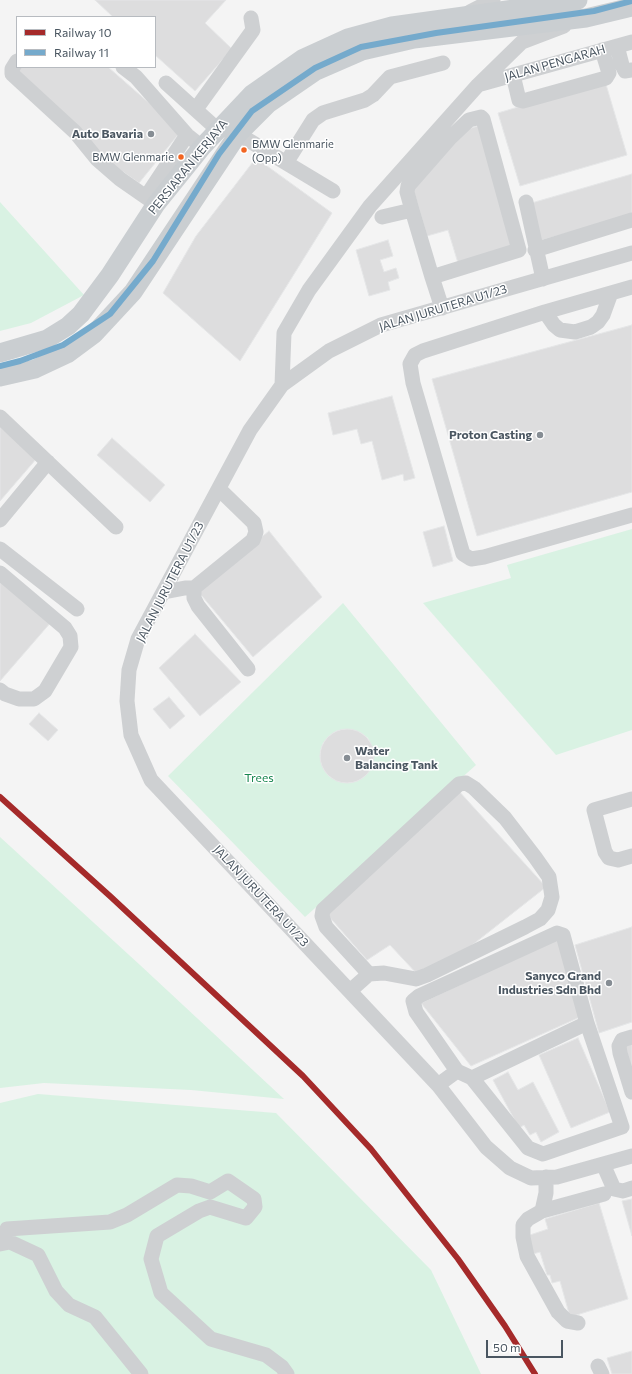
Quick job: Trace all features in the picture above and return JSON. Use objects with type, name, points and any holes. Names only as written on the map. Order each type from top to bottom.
[{"type":"main road","name":"PERSIARAN KERJAYA","points":[[0,352],[47,339],[68,326],[81,314],[110,275],[151,201],[252,94],[302,59],[348,38],[392,26],[467,14],[578,0]]},
{"type":"main road","name":"PERSIARAN KERJAYA","points":[[0,377],[35,369],[67,354],[94,334],[133,292],[238,134],[268,104],[310,75],[362,51],[414,39],[586,18],[632,7]]},
{"type":"street","points":[[467,14],[493,0]]},
{"type":"street","points":[[196,109],[253,30],[251,18]]},
{"type":"street","points":[[282,385],[284,333],[309,290],[370,206],[478,85],[522,42],[586,18]]},
{"type":"street","name":"JALAN PENGARAH","points":[[478,85],[632,42]]},
{"type":"street","points":[[617,46],[625,72],[632,70]]},
{"type":"street","points":[[513,75],[519,100],[523,101],[606,78],[609,73],[602,50]]},
{"type":"street","points":[[16,63],[12,69],[12,74],[75,132],[97,159],[120,179],[151,201],[187,135]]},
{"type":"street","points":[[286,163],[313,120],[323,113],[365,100],[373,95],[390,77],[443,63]]},
{"type":"street","points":[[124,68],[136,77],[187,135],[202,146]]},
{"type":"street","points":[[166,83],[196,109],[217,130]]},
{"type":"street","points":[[432,277],[519,250],[482,118],[469,120],[450,138],[408,186],[407,192],[412,210],[432,277],[442,308]]},
{"type":"street","points":[[238,134],[333,191]]},
{"type":"street","points":[[526,202],[535,250],[543,279]]},
{"type":"street","points":[[382,217],[412,210]]},
{"type":"street","points":[[535,250],[632,220]]},
{"type":"street","name":"JALAN JURUTERA U1/23","points":[[632,253],[381,325],[329,351],[282,385],[250,430],[138,639],[129,670],[127,701],[132,735],[151,780],[438,1084],[486,1147],[500,1160],[510,1168],[531,1178],[546,1178],[557,1177],[632,1156]]},
{"type":"street","points":[[632,287],[545,312],[423,351],[415,355],[410,364],[413,383],[463,554],[471,558],[484,557],[632,515]]},
{"type":"street","points":[[545,312],[554,325],[560,330],[575,332],[591,327],[598,322],[603,315],[611,293]]},
{"type":"street","points":[[0,417],[116,527]]},
{"type":"street","points":[[0,520],[48,462]]},
{"type":"street","points":[[164,592],[184,588],[194,588],[253,540],[256,532],[254,523],[219,489]]},
{"type":"street","points":[[0,549],[77,609]]},
{"type":"street","points":[[0,573],[64,628],[70,636],[71,648],[45,691],[34,698],[19,699],[5,694],[0,690]]},
{"type":"street","points":[[194,588],[194,598],[198,606],[248,669]]},
{"type":"street","points":[[350,991],[369,974],[384,973],[416,979],[427,975],[525,927],[540,918],[548,910],[552,897],[549,877],[505,818],[474,788],[466,783],[459,784],[323,910],[322,916],[326,927],[369,974]]},
{"type":"street","points":[[632,799],[594,810],[605,852],[609,858],[618,860],[632,856]]},
{"type":"street","points":[[557,933],[563,935],[568,946],[587,1023],[624,1133],[543,1154],[528,1148],[472,1078],[457,1071],[416,1012],[413,1001],[419,996],[557,933]]},
{"type":"street","points":[[472,1078],[587,1023]]},
{"type":"street","points":[[632,1037],[622,1040],[619,1046],[632,1092]]},
{"type":"street","points":[[438,1084],[457,1071]]},
{"type":"street","points":[[603,1164],[614,1188],[623,1191],[632,1188]]},
{"type":"street","points":[[542,1211],[546,1193],[546,1178]]},
{"type":"street","points":[[1,1244],[7,1229],[110,1222],[127,1215],[177,1185],[191,1186],[210,1192],[228,1181],[254,1199],[255,1207],[246,1218],[210,1207],[199,1211],[157,1236],[151,1259],[161,1293],[211,1339],[266,1355],[282,1367],[287,1374]]},
{"type":"street","points":[[578,1323],[567,1321],[558,1312],[527,1256],[522,1237],[523,1225],[528,1219],[542,1211],[604,1194]]},
{"type":"street","points":[[1,1244],[10,1242],[38,1255],[56,1291],[69,1305],[95,1318],[141,1374]]},
{"type":"green space","points":[[0,202],[84,295],[31,323],[0,331]]},
{"type":"green space","points":[[632,529],[632,730],[556,755],[423,603],[511,578],[507,565]]},
{"type":"green space","name":"Trees","points":[[343,603],[476,765],[305,917],[168,776]],"holes":[[[345,729],[361,733],[368,738],[374,754],[373,763],[364,777],[357,781],[348,783],[338,781],[330,777],[324,770],[321,761],[320,752],[323,743],[336,731]]]},
{"type":"green space","points":[[0,837],[284,1099],[191,1090],[44,1083],[0,1088]]},
{"type":"green space","points":[[38,1094],[276,1113],[431,1270],[481,1374],[0,1374],[0,1103]]},
{"type":"building","points":[[95,0],[226,0],[205,23],[232,49],[195,91],[156,56],[156,16],[112,16]]},
{"type":"building","points":[[20,68],[109,68],[181,131],[139,183],[116,167],[17,71]]},
{"type":"building","points":[[605,81],[627,155],[520,186],[498,113]]},
{"type":"building","points":[[481,125],[516,246],[458,263],[448,230],[427,236],[412,185],[462,131]]},
{"type":"building","points":[[256,158],[332,213],[240,361],[163,293],[196,236]]},
{"type":"building","points":[[632,174],[632,215],[539,241],[528,204]]},
{"type":"building","points":[[388,240],[393,256],[380,260],[384,272],[396,268],[399,278],[388,282],[390,290],[369,296],[356,250]]},
{"type":"building","name":"Proton Casting","points":[[632,325],[632,492],[477,536],[432,379]]},
{"type":"building","points":[[392,396],[415,478],[404,481],[403,474],[382,480],[372,441],[361,444],[357,429],[333,435],[328,413]]},
{"type":"building","points":[[0,427],[37,458],[0,501]]},
{"type":"building","points":[[112,438],[165,485],[150,502],[97,455]]},
{"type":"building","points":[[444,526],[453,561],[433,567],[423,532]]},
{"type":"building","points":[[269,531],[322,597],[253,657],[197,590]]},
{"type":"building","points":[[0,576],[52,621],[0,681]]},
{"type":"building","points":[[195,634],[241,682],[200,716],[159,668]]},
{"type":"building","points":[[169,697],[185,716],[170,729],[153,709]]},
{"type":"building","points":[[39,713],[58,730],[48,741],[29,724]]},
{"type":"building","name":"Water Balancing Tank","points":[[347,729],[357,731],[366,737],[372,746],[374,756],[372,766],[366,775],[357,781],[347,783],[337,781],[328,775],[322,766],[320,756],[322,746],[328,737],[337,731]]},
{"type":"building","points":[[457,789],[546,887],[462,953],[418,975],[390,945],[367,960],[326,913]]},
{"type":"building","name":"Sanyco Grand Industries Sdn Bhd","points":[[632,927],[632,1022],[599,1033],[575,945]]},
{"type":"building","points":[[558,939],[580,1017],[471,1066],[421,1003]]},
{"type":"building","points":[[578,1038],[610,1112],[571,1128],[539,1055]]},
{"type":"building","points":[[632,1041],[632,1069],[624,1043]]},
{"type":"building","points":[[508,1072],[518,1090],[533,1082],[559,1132],[541,1142],[536,1132],[530,1135],[524,1125],[519,1128],[493,1080]]},
{"type":"building","points":[[632,1199],[632,1236],[622,1201]]},
{"type":"building","points":[[599,1203],[628,1299],[570,1317],[560,1281],[552,1283],[550,1275],[547,1275],[540,1252],[533,1254],[527,1236],[548,1229],[545,1219]]},
{"type":"building","points":[[632,1351],[632,1374],[612,1374],[607,1358]]},
{"type":"rail line","name":"11","points":[[0,366],[20,361],[63,345],[110,314],[153,261],[219,154],[252,111],[315,68],[361,47],[436,33],[594,11],[632,1]]},
{"type":"rail line","name":"10","points":[[0,797],[111,897],[303,1076],[371,1149],[458,1259],[505,1326],[535,1374]]},
{"type":"place","name":"Auto Bavaria","points":[[151,134]]},
{"type":"place","name":"BMW Glenmarie (Opp)","points":[[244,150]]},
{"type":"place","name":"BMW Glenmarie","points":[[181,157]]},
{"type":"place","name":"Proton Casting","points":[[540,435]]},
{"type":"place","name":"Water Balancing Tank","points":[[347,758]]},
{"type":"place","name":"Sanyco Grand Industries Sdn Bhd","points":[[609,983]]}]
